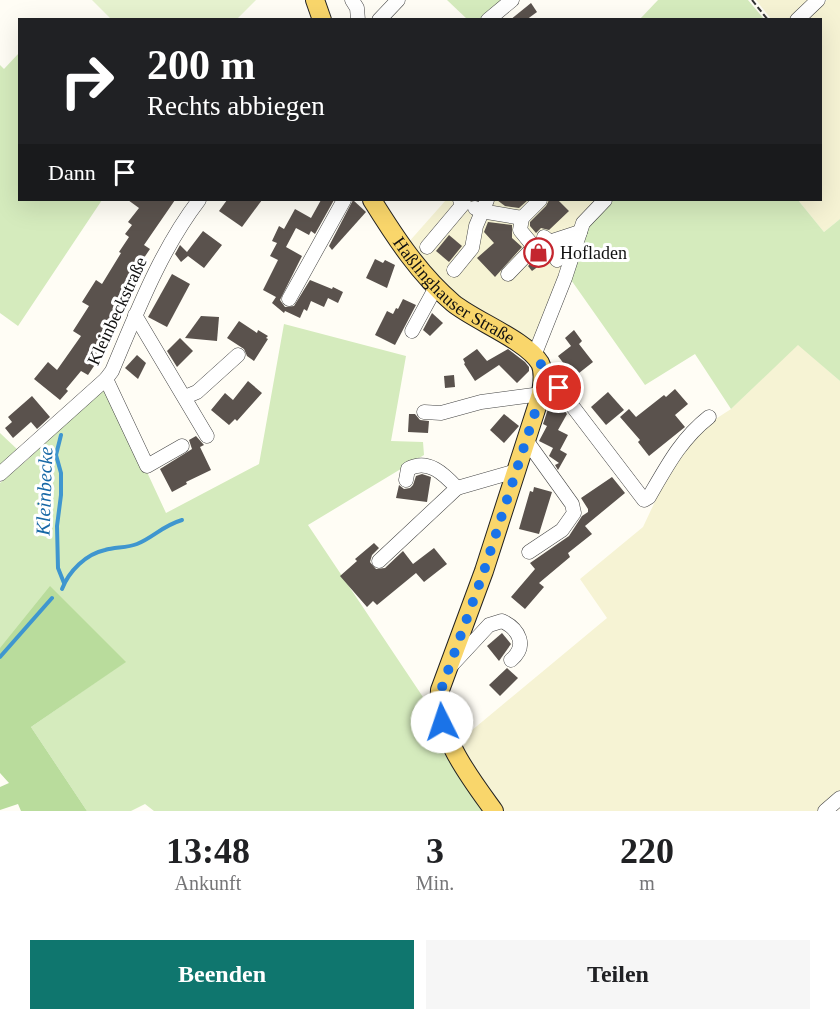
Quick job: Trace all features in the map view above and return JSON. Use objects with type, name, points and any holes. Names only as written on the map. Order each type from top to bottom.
[{"type":"main road","points":[[315,0],[321,18]]},
{"type":"main road","name":"Haßlinghauser Straße","points":[[373,201],[418,269],[436,287],[455,305],[516,342],[537,359]]},
{"type":"main road","points":[[494,811],[446,736],[439,707],[446,671],[484,571],[541,394],[543,371],[537,359]]},
{"type":"street","points":[[352,0],[357,8],[358,18]]},
{"type":"street","points":[[381,18],[398,0]]},
{"type":"street","points":[[490,18],[512,0]]},
{"type":"street","points":[[799,18],[818,0]]},
{"type":"street","name":"Kleinbeckstraße","points":[[0,474],[106,379],[112,371],[165,252],[199,201]]},
{"type":"street","points":[[289,299],[343,201]]},
{"type":"street","points":[[427,247],[462,201],[484,205],[522,218]]},
{"type":"street","points":[[539,201],[522,218],[520,230],[547,238],[580,232]]},
{"type":"street","points":[[604,201],[583,223],[537,359],[644,500],[649,497],[692,431],[709,417]]},
{"type":"street","points":[[454,270],[472,248],[484,205]]},
{"type":"street","points":[[547,238],[558,260]]},
{"type":"street","points":[[508,274],[547,238]]},
{"type":"street","points":[[412,331],[436,287]]},
{"type":"street","points":[[135,315],[207,436]]},
{"type":"street","points":[[185,397],[197,392],[238,355]]},
{"type":"street","points":[[106,379],[147,466],[182,446]]},
{"type":"street","points":[[424,412],[441,413],[481,402],[541,394]]},
{"type":"street","points":[[526,440],[572,504],[574,513],[562,530],[530,552]]},
{"type":"street","points":[[406,480],[408,469],[415,465],[426,466],[446,476],[457,488]]},
{"type":"street","points":[[379,561],[457,488],[516,471]]},
{"type":"street","points":[[446,671],[489,625],[502,621],[514,627],[520,639],[517,655],[511,660]]},
{"type":"street","points":[[825,811],[840,798]]},
{"type":"path","points":[[753,0],[766,18]]},
{"type":"shaded area","points":[[756,0],[810,0],[790,18],[770,18]]},
{"type":"shaded area","points":[[827,0],[840,0],[840,219],[824,232],[799,201],[822,201],[822,18],[807,18]]},
{"type":"shaded area","points":[[445,201],[598,201],[538,344],[459,299],[407,244]]},
{"type":"shaded area","points":[[798,344],[840,381],[840,791],[818,811],[503,811],[487,792],[459,741],[607,618],[580,579],[643,527],[667,476],[694,433],[731,409]]},
{"type":"green space","points":[[92,0],[256,0],[238,18],[110,18]]},
{"type":"green space","points":[[447,0],[509,0],[486,18],[466,18]]},
{"type":"green space","points":[[658,0],[748,0],[763,18],[641,18]]},
{"type":"green space","points":[[18,54],[18,201],[101,201],[18,326],[0,313],[0,65],[4,69]]},
{"type":"green space","points":[[610,201],[799,201],[824,232],[840,219],[840,381],[798,345],[731,409],[695,354],[645,385],[569,277],[585,235]]},
{"type":"green space","points":[[284,324],[406,356],[391,441],[423,442],[424,455],[308,525],[433,712],[487,811],[154,811],[145,804],[131,811],[87,811],[31,727],[125,662],[0,648],[0,483],[106,384],[166,513],[259,464]]},
{"type":"green space","points":[[0,433],[19,451],[0,468]]},
{"type":"green space","points":[[50,586],[126,662],[31,727],[87,811],[21,811],[18,804],[0,810],[0,787],[9,783],[0,773],[0,648]]},
{"type":"building","points":[[531,3],[537,12],[529,18],[512,18]]},
{"type":"building","points":[[129,201],[174,201],[144,245],[150,249],[133,274],[136,277],[106,326],[112,330],[96,354],[100,357],[88,375],[81,371],[60,400],[34,379],[48,362],[57,370],[81,336],[73,331],[89,306],[82,302],[96,280],[102,284],[121,253],[119,252],[129,237],[125,234],[132,225],[128,222],[139,208]]},
{"type":"building","points":[[226,201],[261,201],[242,227],[219,211]]},
{"type":"building","points":[[320,201],[333,201],[315,234],[311,231],[309,235],[296,228],[286,247],[302,256],[280,300],[285,307],[294,306],[310,280],[343,292],[338,303],[328,298],[324,307],[311,301],[307,311],[304,309],[300,318],[285,311],[284,313],[272,303],[276,297],[263,290],[278,260],[270,256],[277,243],[272,241],[279,226],[284,229],[295,209],[311,218]]},
{"type":"building","points":[[354,201],[366,212],[332,250],[329,246]]},
{"type":"building","points":[[498,201],[527,201],[519,208],[505,206]]},
{"type":"building","points":[[548,201],[559,201],[569,211],[549,230],[541,228],[536,233],[530,226],[530,222]]},
{"type":"building","points":[[488,222],[512,225],[512,238],[522,247],[495,277],[477,258],[494,243],[484,232]]},
{"type":"building","points":[[203,231],[222,245],[204,268],[188,256],[181,262],[175,254],[180,245],[187,252]]},
{"type":"building","points":[[449,235],[462,246],[449,262],[436,251]]},
{"type":"building","points":[[544,253],[547,260],[532,271],[528,266]]},
{"type":"building","points":[[375,259],[383,263],[385,260],[395,265],[387,288],[366,278]]},
{"type":"building","points":[[172,274],[190,284],[167,327],[148,317]]},
{"type":"building","points":[[403,299],[416,305],[395,345],[375,335],[387,311],[393,314]]},
{"type":"building","points":[[432,313],[443,323],[430,336],[423,330]]},
{"type":"building","points":[[201,316],[219,317],[217,341],[185,338]]},
{"type":"building","points":[[239,321],[257,333],[258,330],[268,336],[254,361],[247,356],[244,349],[227,338]]},
{"type":"building","points":[[574,330],[582,341],[579,344],[593,362],[574,377],[558,356],[571,346],[565,338]]},
{"type":"building","points":[[180,338],[193,351],[177,367],[167,351]]},
{"type":"building","points":[[477,349],[487,361],[508,349],[525,362],[529,371],[517,383],[499,365],[475,381],[463,359]]},
{"type":"building","points":[[137,355],[146,363],[138,379],[125,368]]},
{"type":"building","points":[[454,375],[455,387],[445,388],[444,376]]},
{"type":"building","points":[[248,381],[262,393],[237,421],[235,419],[229,425],[211,410],[225,393],[233,400]]},
{"type":"building","points":[[675,389],[688,404],[675,415],[685,427],[649,456],[638,442],[640,440],[620,417],[629,409],[636,417]]},
{"type":"building","points":[[608,392],[624,410],[606,425],[591,407]]},
{"type":"building","points":[[32,396],[50,417],[37,429],[31,422],[13,438],[5,428],[12,422],[8,417]]},
{"type":"building","points":[[551,400],[560,405],[567,414],[558,430],[568,435],[560,450],[567,454],[558,470],[555,465],[559,463],[549,456],[553,448],[539,441],[547,426],[543,424]]},
{"type":"building","points":[[409,414],[415,414],[420,420],[429,421],[428,433],[408,432]]},
{"type":"building","points":[[504,414],[519,426],[504,443],[490,430]]},
{"type":"building","points":[[196,436],[204,445],[200,447],[211,470],[186,482],[187,484],[172,492],[160,469],[192,449],[189,440]]},
{"type":"building","points":[[422,474],[431,477],[427,502],[396,498],[399,485],[404,489],[410,488],[416,476]]},
{"type":"building","points":[[612,477],[625,493],[585,526],[592,534],[568,553],[570,557],[539,583],[544,587],[525,609],[511,597],[535,569],[530,563],[569,536],[582,516],[588,512],[581,498]]},
{"type":"building","points":[[534,487],[552,492],[539,534],[519,529],[530,491],[533,492]]},
{"type":"building","points":[[374,543],[379,548],[372,555],[370,562],[376,569],[385,568],[403,551],[413,564],[434,548],[447,564],[424,582],[416,573],[377,605],[373,601],[367,607],[340,576]]},
{"type":"building","points":[[502,633],[511,644],[499,661],[487,646]]},
{"type":"building","points":[[507,668],[518,678],[500,696],[489,685]]},
{"type":"waterway","name":"Kleinbecke","points":[[61,435],[56,455],[61,473],[57,526],[58,568],[64,583]]},
{"type":"waterway","name":"Kleinbecke","points":[[62,589],[74,570],[91,555],[137,544],[182,520]]},
{"type":"waterway","name":"Kleinbecke","points":[[0,657],[52,598]]},
{"type":"place","name":"Hofladen","points":[[539,253]]},
{"type":"route","points":[[442,722],[439,707],[446,671],[484,571],[541,394],[543,371],[540,363],[559,388]]}]
